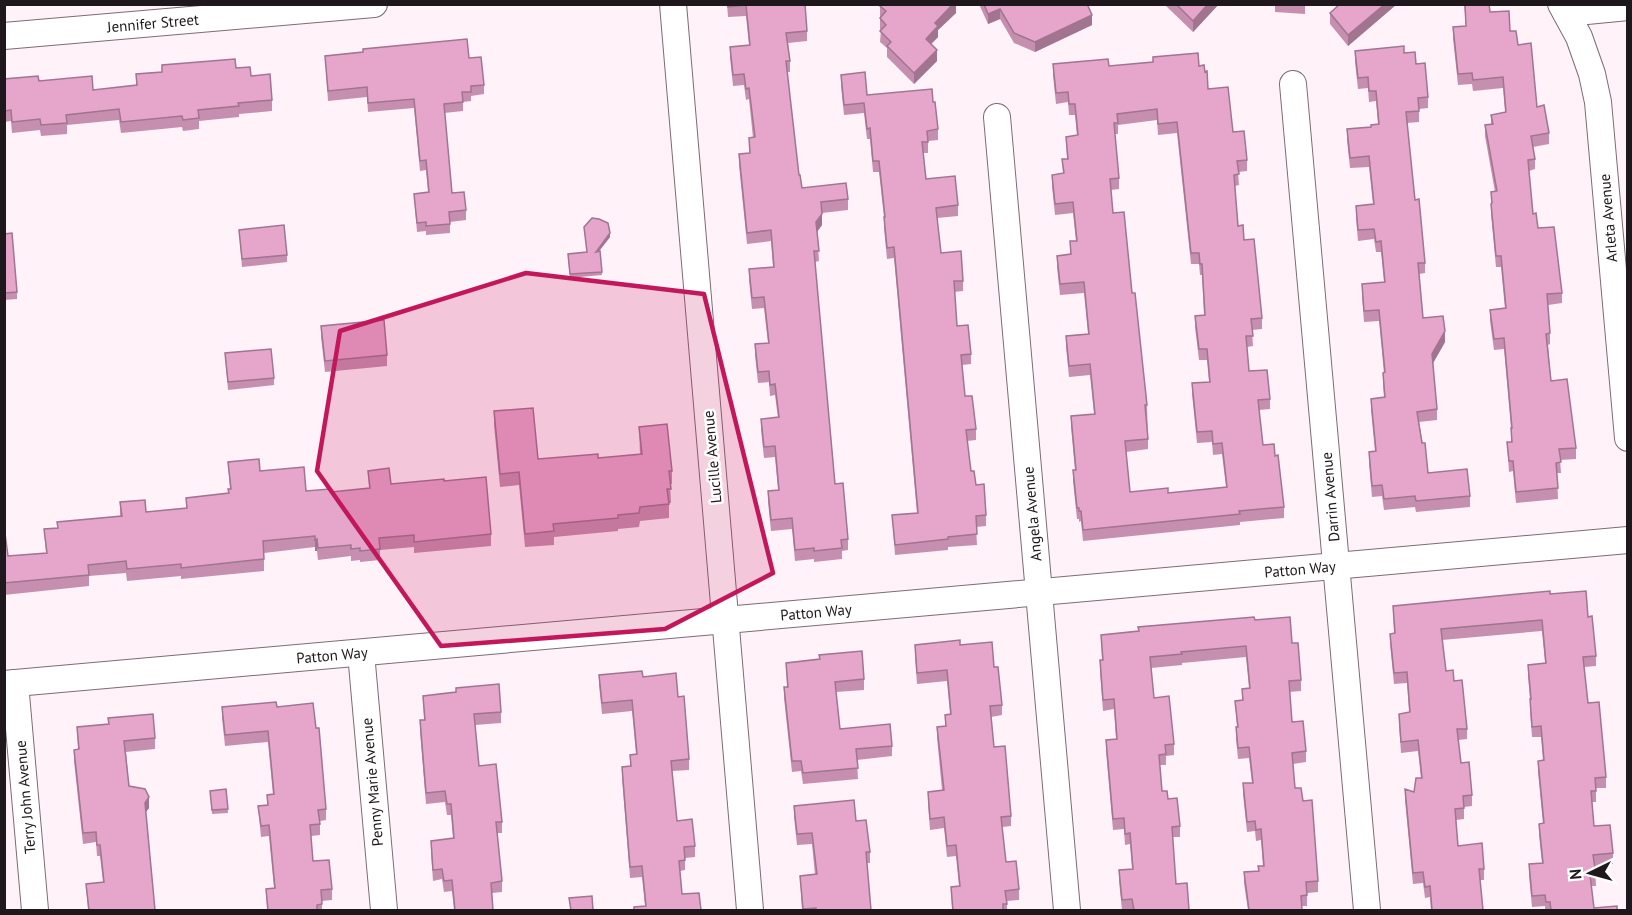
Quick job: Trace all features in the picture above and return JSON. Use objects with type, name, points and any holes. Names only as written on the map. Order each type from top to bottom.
[{"type":"street","name":"Jennifer Street","points":[[4,36],[374,4]]},
{"type":"street","name":"Lucille Avenue","points":[[673,4],[750,910]]},
{"type":"street","points":[[1564,9],[1628,7]]},
{"type":"street","name":"Arleta Avenue","points":[[1564,9],[1579,37],[1592,74],[1598,102],[1628,438]]},
{"type":"street","name":"Darrin Avenue","points":[[1293,84],[1367,910]]},
{"type":"street","name":"Angela Avenue","points":[[997,117],[1067,910]]},
{"type":"street","name":"Patton Way","points":[[10,683],[1628,540]]},
{"type":"street","name":"Penny Marie Avenue","points":[[361,653],[384,910]]},
{"type":"street","name":"Terry John Avenue","points":[[10,683],[35,910]]},
{"type":"highlighted area","points":[[526,273],[704,294],[773,573],[665,629],[441,646],[317,471],[340,331]]},
{"type":"building","points":[[728,4],[805,4],[807,31],[786,33],[790,61],[786,61],[799,175],[802,188],[846,183],[848,199],[821,202],[822,214],[816,222],[819,251],[814,251],[835,484],[843,483],[848,539],[841,540],[842,548],[814,551],[814,548],[795,550],[792,518],[771,520],[768,491],[779,490],[775,446],[764,447],[761,419],[779,417],[775,384],[770,385],[769,371],[758,372],[755,344],[769,343],[764,297],[752,298],[749,269],[774,267],[771,230],[747,233],[739,154],[750,153],[749,138],[755,137],[749,88],[746,89],[744,74],[733,75],[730,47],[750,45],[746,5],[728,7]]},
{"type":"building","points":[[881,4],[953,4],[935,23],[938,26],[926,39],[937,50],[914,73],[887,46],[891,42],[880,31],[886,25],[880,18],[886,11],[880,6]]},
{"type":"building","points":[[984,4],[1087,4],[1092,15],[1035,42],[1014,33],[1000,9],[988,14]]},
{"type":"building","points":[[1176,4],[1208,4],[1193,21]]},
{"type":"building","points":[[1340,4],[1385,4],[1348,35],[1330,13]]},
{"type":"building","points":[[1465,4],[1489,4],[1490,12],[1509,11],[1510,31],[1516,31],[1518,45],[1531,43],[1537,107],[1544,105],[1549,133],[1531,136],[1535,159],[1528,160],[1533,214],[1536,213],[1538,228],[1554,227],[1562,293],[1547,294],[1550,333],[1546,334],[1551,381],[1567,379],[1576,448],[1559,449],[1561,462],[1556,463],[1558,488],[1516,492],[1513,461],[1509,461],[1507,442],[1512,442],[1512,428],[1504,338],[1494,339],[1490,310],[1506,308],[1501,256],[1496,256],[1491,204],[1491,192],[1497,191],[1485,125],[1493,124],[1491,115],[1506,112],[1503,77],[1473,80],[1472,73],[1458,74],[1453,27],[1466,26]]},
{"type":"building","points":[[467,39],[469,58],[481,57],[484,85],[471,86],[471,92],[462,92],[463,102],[444,104],[452,193],[464,192],[466,210],[449,212],[450,224],[426,226],[426,222],[417,223],[414,194],[429,192],[426,160],[420,161],[414,99],[368,103],[367,87],[328,91],[325,56],[363,52],[363,49]]},
{"type":"building","points":[[1404,46],[1404,53],[1415,52],[1416,64],[1425,63],[1428,97],[1418,98],[1419,111],[1406,112],[1415,200],[1419,199],[1425,263],[1418,263],[1423,318],[1443,316],[1445,331],[1432,354],[1437,409],[1417,412],[1422,443],[1425,443],[1428,473],[1467,469],[1470,496],[1416,501],[1415,496],[1384,499],[1382,485],[1372,486],[1369,452],[1376,451],[1371,399],[1385,397],[1383,373],[1385,372],[1379,310],[1364,311],[1362,284],[1385,282],[1381,241],[1376,242],[1374,229],[1358,230],[1356,206],[1374,204],[1369,156],[1350,158],[1347,129],[1379,124],[1376,91],[1369,91],[1368,77],[1358,78],[1355,51]]},
{"type":"building","points":[[1198,53],[1199,66],[1204,65],[1205,72],[1207,71],[1208,89],[1228,87],[1233,132],[1244,131],[1247,160],[1237,161],[1239,174],[1234,175],[1238,226],[1243,225],[1244,240],[1254,239],[1262,318],[1251,319],[1253,336],[1246,336],[1249,371],[1267,370],[1270,399],[1258,400],[1263,445],[1274,444],[1275,456],[1278,455],[1284,507],[1239,511],[1240,514],[1083,530],[1081,511],[1077,508],[1073,470],[1076,470],[1071,416],[1095,414],[1090,364],[1069,366],[1066,336],[1089,334],[1084,282],[1060,284],[1057,256],[1071,254],[1070,241],[1077,241],[1073,202],[1055,204],[1052,175],[1064,173],[1062,159],[1068,159],[1066,137],[1078,135],[1075,104],[1069,104],[1068,92],[1056,93],[1053,64],[1108,59],[1109,66],[1153,62],[1153,57]],"holes":[[[1157,109],[1158,124],[1177,122],[1191,253],[1199,253],[1200,264],[1202,264],[1205,315],[1195,316],[1199,349],[1207,349],[1210,382],[1192,383],[1197,432],[1212,431],[1213,444],[1222,443],[1227,487],[1168,493],[1168,488],[1130,492],[1125,441],[1148,439],[1145,405],[1147,405],[1124,212],[1113,213],[1110,179],[1119,178],[1114,123],[1118,123],[1117,114]]]},
{"type":"building","points":[[235,59],[236,68],[250,67],[251,76],[270,74],[272,100],[198,110],[199,118],[183,120],[182,116],[121,122],[119,109],[66,115],[67,123],[41,125],[40,119],[12,122],[11,110],[4,111],[4,79],[38,76],[39,81],[92,76],[93,90],[137,85],[136,74],[162,72],[162,65]]},
{"type":"building","points":[[865,72],[867,95],[932,89],[938,129],[927,131],[928,142],[922,142],[926,179],[955,176],[958,205],[936,208],[941,253],[961,251],[963,281],[954,281],[957,326],[968,325],[971,354],[961,355],[965,396],[972,396],[976,429],[966,430],[971,471],[974,471],[976,485],[984,484],[986,515],[976,516],[977,534],[895,545],[892,515],[918,513],[894,247],[887,248],[879,161],[873,161],[870,128],[867,129],[864,103],[844,105],[841,75]]},
{"type":"building","points":[[592,218],[608,223],[610,233],[596,252],[600,251],[602,272],[570,274],[568,254],[587,252],[584,227]]},
{"type":"building","points":[[284,225],[287,255],[242,259],[239,230]]},
{"type":"building","points":[[12,233],[17,292],[4,293],[4,234]]},
{"type":"building","points":[[384,320],[387,355],[325,361],[321,326]]},
{"type":"building","points":[[271,349],[274,378],[228,382],[225,353]]},
{"type":"building","points":[[533,408],[538,459],[598,454],[598,458],[642,454],[639,427],[667,424],[672,471],[669,471],[671,489],[667,489],[669,504],[640,507],[639,513],[618,515],[618,518],[553,524],[554,531],[525,534],[519,472],[500,474],[494,411]]},
{"type":"building","points":[[259,459],[260,471],[304,467],[306,491],[330,489],[331,492],[370,488],[368,471],[389,468],[391,484],[486,477],[491,534],[414,542],[414,535],[379,538],[380,549],[360,551],[360,548],[351,549],[351,545],[318,548],[315,536],[263,541],[264,559],[181,568],[181,564],[127,569],[126,561],[88,565],[89,575],[4,583],[4,526],[8,556],[47,553],[44,529],[58,528],[57,522],[122,516],[120,502],[145,500],[146,512],[187,508],[186,498],[229,493],[228,489],[231,489],[228,462]]},
{"type":"building","points":[[1550,591],[1550,594],[1586,591],[1588,617],[1592,616],[1596,656],[1583,657],[1588,703],[1599,702],[1606,777],[1595,778],[1596,791],[1591,791],[1594,826],[1610,825],[1613,853],[1593,855],[1596,875],[1590,875],[1594,908],[1617,906],[1617,910],[1551,910],[1550,902],[1546,902],[1545,895],[1532,896],[1529,864],[1543,863],[1539,824],[1544,823],[1538,761],[1544,760],[1541,726],[1532,727],[1528,665],[1546,663],[1542,620],[1441,629],[1446,671],[1453,670],[1454,681],[1462,680],[1467,729],[1457,729],[1461,763],[1469,762],[1472,795],[1463,796],[1464,808],[1455,809],[1458,846],[1482,843],[1484,869],[1479,869],[1483,910],[1432,910],[1430,886],[1425,887],[1423,872],[1413,873],[1405,789],[1414,792],[1416,778],[1422,778],[1418,740],[1401,742],[1399,714],[1410,712],[1407,672],[1394,673],[1390,634],[1395,633],[1393,606]]},
{"type":"building","points":[[1254,617],[1255,620],[1290,617],[1292,643],[1298,643],[1301,680],[1289,681],[1292,722],[1303,721],[1306,751],[1292,753],[1295,788],[1301,788],[1303,801],[1312,800],[1318,881],[1306,882],[1307,895],[1301,896],[1302,910],[1249,910],[1244,872],[1259,871],[1258,866],[1264,866],[1261,829],[1256,830],[1255,821],[1247,822],[1243,783],[1253,783],[1249,747],[1238,748],[1236,727],[1238,727],[1235,701],[1243,700],[1242,689],[1250,688],[1246,646],[1181,652],[1182,654],[1150,657],[1154,698],[1169,696],[1174,744],[1165,745],[1166,754],[1159,755],[1162,791],[1167,791],[1168,799],[1177,798],[1180,826],[1172,827],[1176,884],[1187,883],[1189,910],[1134,910],[1132,899],[1122,900],[1119,870],[1133,869],[1130,833],[1125,834],[1124,818],[1113,819],[1106,740],[1117,739],[1114,699],[1103,700],[1101,635],[1139,631],[1138,627]]},
{"type":"building","points":[[960,640],[960,645],[992,642],[994,667],[998,667],[1002,705],[990,706],[994,747],[1005,746],[1011,816],[1001,817],[1006,862],[1016,861],[1019,889],[1005,891],[1007,904],[1003,904],[1003,910],[953,910],[951,887],[960,886],[956,845],[947,846],[944,817],[930,819],[928,792],[944,790],[937,727],[946,726],[945,715],[951,714],[947,670],[917,673],[915,645]]},
{"type":"building","points":[[862,651],[864,679],[835,682],[840,729],[890,724],[892,746],[856,749],[858,768],[803,773],[801,761],[792,761],[784,687],[788,687],[786,663],[820,659],[819,655]]},
{"type":"building","points":[[642,671],[643,677],[676,673],[678,697],[684,696],[689,759],[671,761],[677,821],[692,819],[695,846],[684,847],[685,860],[679,861],[682,894],[699,893],[701,910],[634,910],[634,907],[646,906],[642,866],[630,867],[622,767],[631,766],[630,755],[637,754],[632,700],[602,703],[599,675]]},
{"type":"building","points":[[499,684],[501,712],[474,714],[479,766],[496,764],[502,822],[496,822],[502,881],[491,883],[493,910],[455,910],[452,880],[444,881],[442,869],[433,870],[431,841],[454,838],[451,804],[447,804],[445,791],[426,793],[420,720],[425,720],[423,696],[456,692],[456,688]]},
{"type":"building","points":[[276,702],[277,707],[313,703],[316,728],[319,728],[326,809],[318,810],[320,824],[310,825],[313,861],[329,860],[332,889],[321,890],[322,904],[317,905],[317,910],[268,910],[266,889],[275,888],[269,825],[261,826],[258,806],[268,805],[267,795],[274,794],[268,731],[225,735],[222,707]]},
{"type":"building","points":[[153,714],[155,738],[124,741],[129,786],[145,789],[149,797],[145,803],[155,910],[89,910],[86,884],[104,882],[100,845],[97,845],[96,832],[83,833],[74,750],[79,749],[77,727],[109,724],[108,718]]},
{"type":"building","points":[[226,789],[228,809],[212,810],[210,791]]},
{"type":"building","points":[[854,800],[856,821],[866,820],[870,852],[866,852],[871,910],[803,909],[800,876],[817,874],[812,833],[797,834],[794,806]]},
{"type":"building","points":[[592,896],[593,910],[571,910],[569,898]]}]
